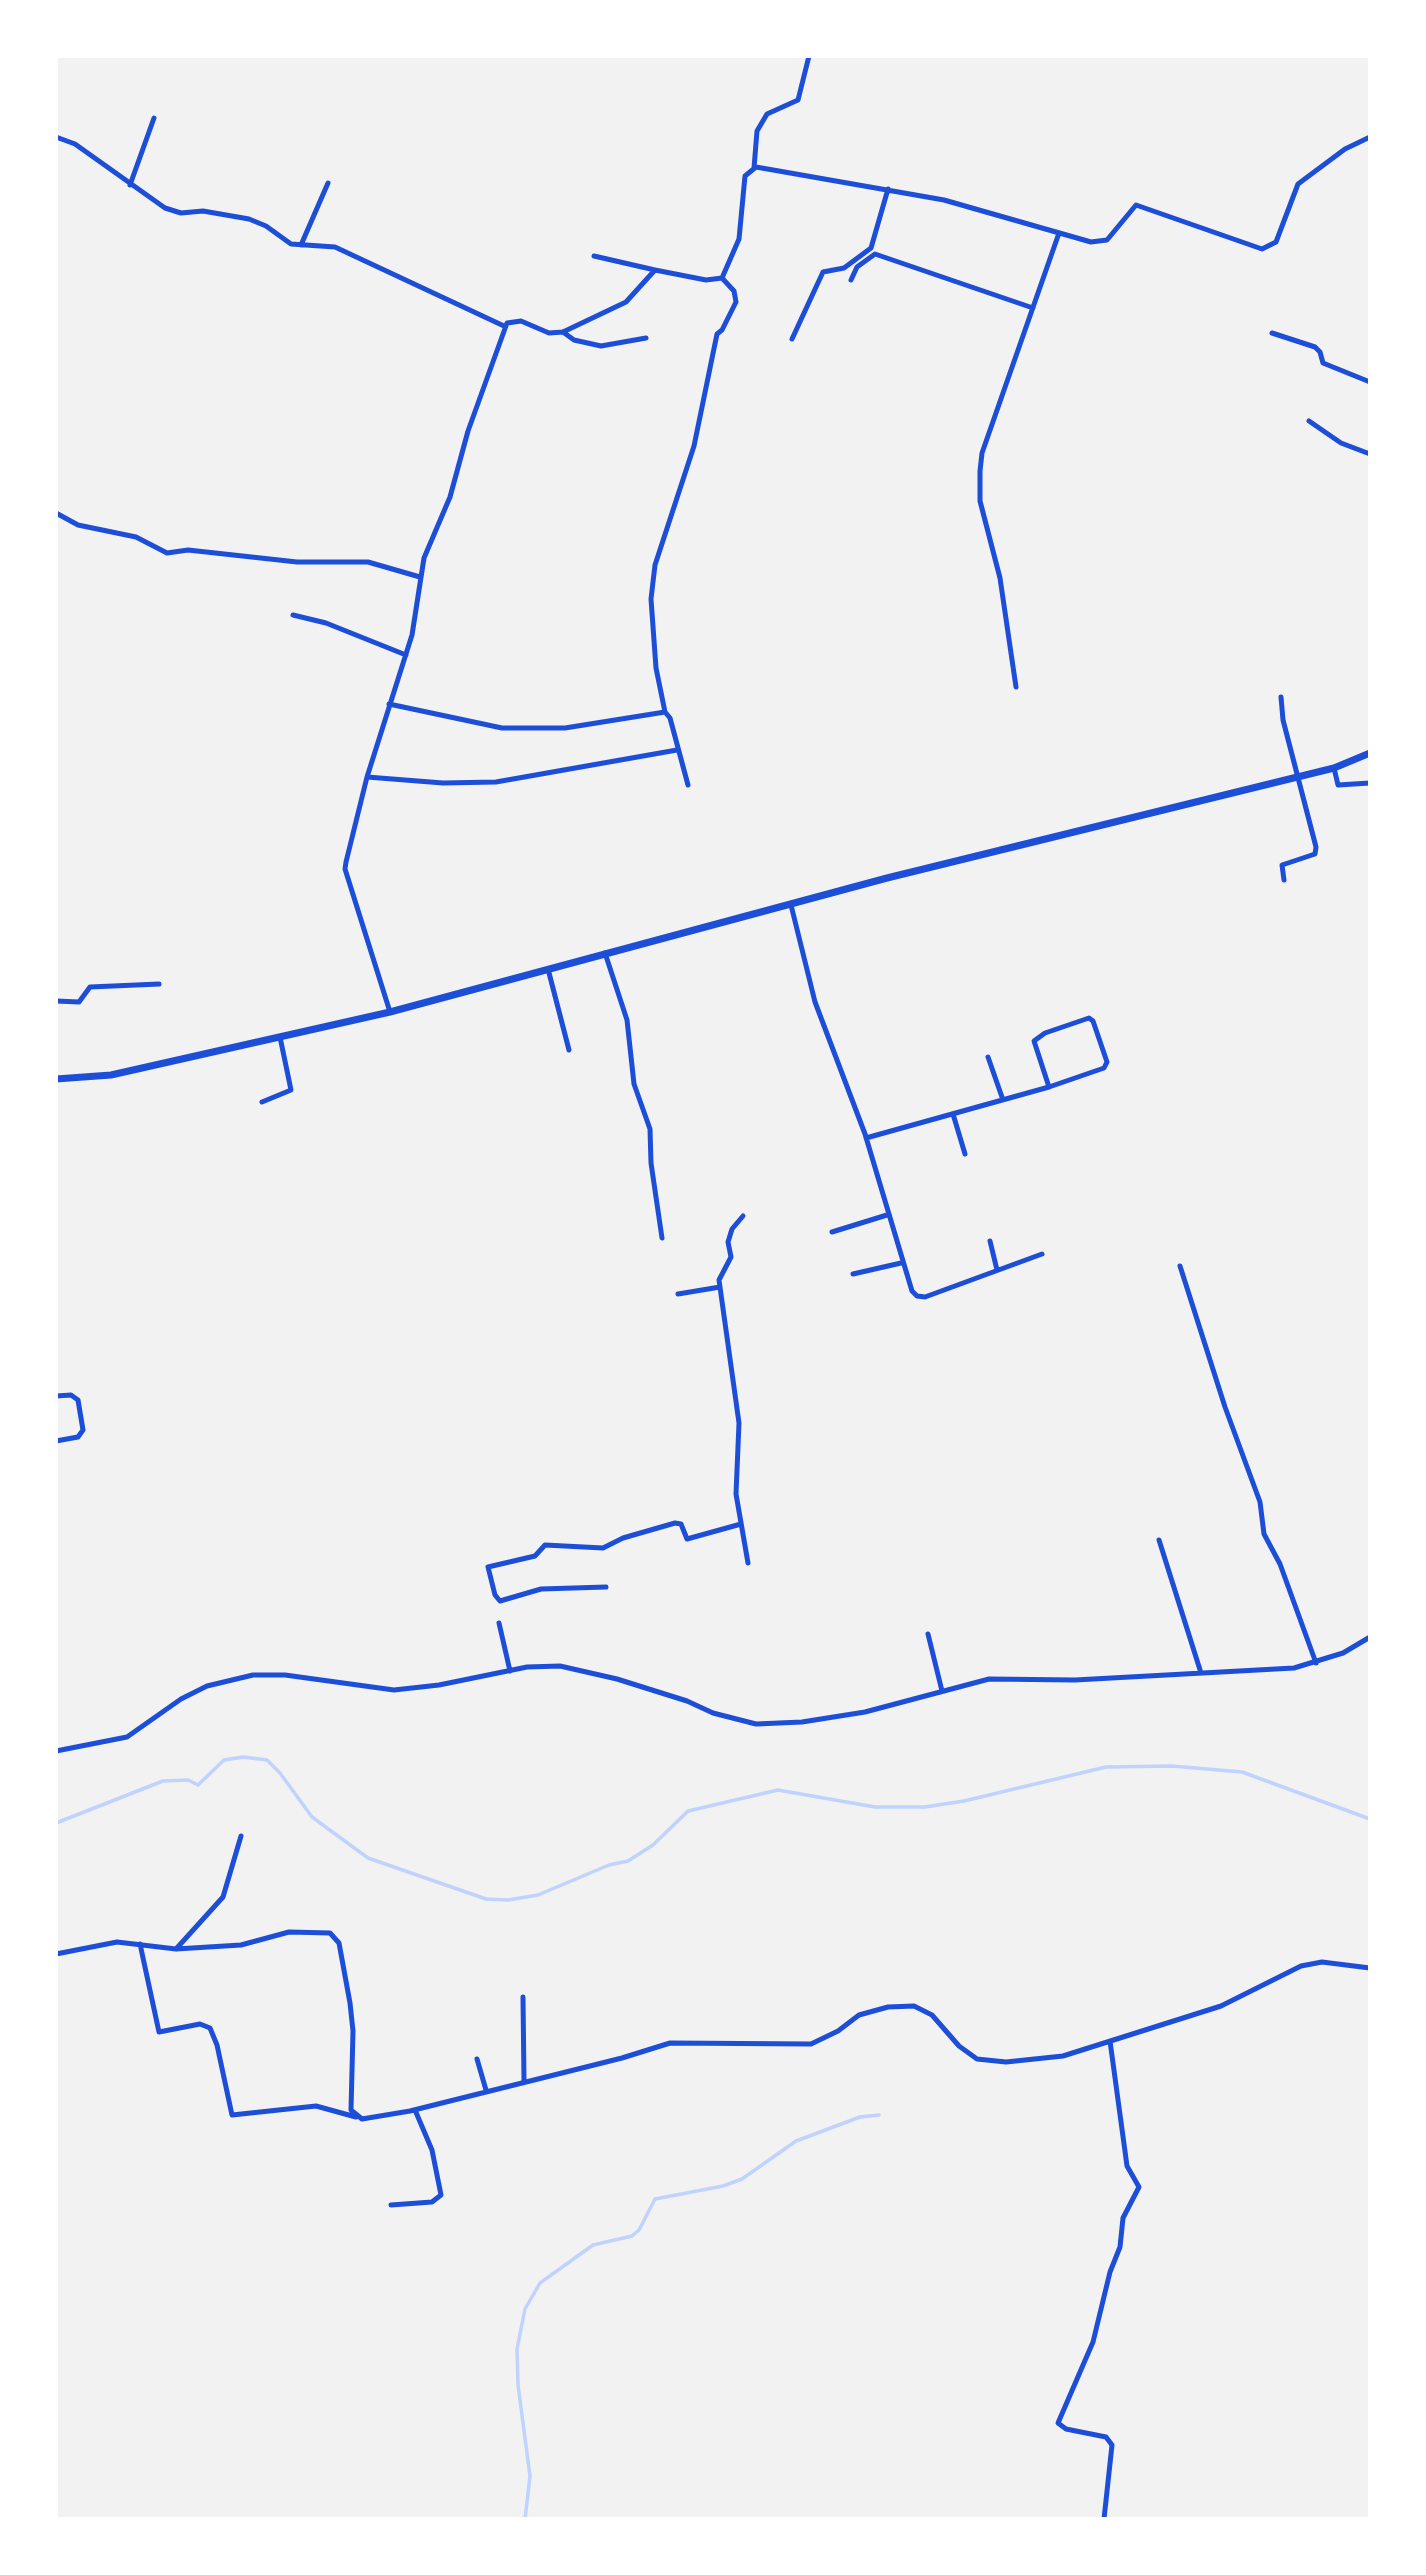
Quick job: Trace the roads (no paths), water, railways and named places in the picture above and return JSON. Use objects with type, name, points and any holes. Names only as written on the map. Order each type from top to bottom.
[{"type":"street","points":[[594,256],[706,280],[722,278],[728,270],[739,239],[745,176],[754,168],[757,131],[767,114],[799,100],[809,56]]},
{"type":"street","points":[[130,185],[155,118]]},
{"type":"street","points":[[56,137],[75,144],[130,185],[170,210],[203,211],[254,220],[288,242],[335,247],[504,326],[521,321],[548,333],[563,332],[626,302],[656,271]]},
{"type":"street","points":[[754,168],[888,188],[997,213],[1101,243],[1136,205],[1267,249],[1276,242],[1298,184],[1345,149],[1370,137]]},
{"type":"street","points":[[300,245],[328,183]]},
{"type":"street","points":[[792,339],[823,272],[844,268],[872,248],[888,188]]},
{"type":"street","points":[[1016,687],[1000,578],[980,501],[980,471],[982,453],[1059,233]]},
{"type":"street","points":[[851,280],[857,267],[876,254],[1032,308]]},
{"type":"street","points":[[688,785],[670,718],[665,712],[656,668],[651,599],[655,565],[694,446],[717,334],[724,327],[736,302],[734,291],[722,278]]},
{"type":"street","points":[[390,1012],[345,869],[367,777],[415,621],[420,577],[428,548],[454,485],[468,431],[504,326]]},
{"type":"street","points":[[563,332],[574,340],[601,345],[646,338]]},
{"type":"street","points":[[1272,333],[1315,347],[1325,364],[1370,382]]},
{"type":"street","points":[[1309,421],[1341,443],[1370,454]]},
{"type":"street","points":[[56,513],[78,525],[136,537],[167,553],[188,550],[297,562],[368,562],[420,577]]},
{"type":"street","points":[[293,615],[326,622],[405,654]]},
{"type":"street","points":[[1281,697],[1283,720],[1299,776],[1315,854],[1282,865],[1284,880]]},
{"type":"street","points":[[389,704],[502,729],[565,728],[665,712]]},
{"type":"street","points":[[367,777],[443,783],[496,782],[677,751]]},
{"type":"street","points":[[56,1079],[111,1075],[390,1012],[605,953],[1334,768],[1370,753]]},
{"type":"street","points":[[1334,768],[1338,785],[1370,783]]},
{"type":"street","points":[[791,905],[815,1002],[866,1138],[907,1284],[917,1296],[925,1297],[1042,1254]]},
{"type":"street","points":[[605,953],[627,1020],[634,1084],[650,1129],[651,1163],[662,1238]]},
{"type":"street","points":[[548,969],[569,1050]]},
{"type":"street","points":[[56,1000],[79,1002],[90,987],[159,984]]},
{"type":"street","points":[[866,1138],[1049,1087],[1106,1066],[1093,1021],[1088,1018],[1045,1033],[1034,1041],[1049,1087]]},
{"type":"street","points":[[261,1102],[291,1090],[280,1037]]},
{"type":"street","points":[[988,1057],[1003,1100]]},
{"type":"street","points":[[953,1114],[965,1154]]},
{"type":"street","points":[[832,1232],[887,1215]]},
{"type":"street","points":[[743,1216],[732,1229],[728,1242],[731,1257],[720,1276],[720,1287],[739,1423],[736,1494],[748,1563]]},
{"type":"street","points":[[990,1241],[997,1270]]},
{"type":"street","points":[[853,1274],[901,1263]]},
{"type":"street","points":[[1180,1266],[1225,1407],[1260,1502],[1264,1534],[1280,1564],[1316,1663]]},
{"type":"street","points":[[678,1294],[720,1287]]},
{"type":"street","points":[[56,1396],[72,1395],[78,1400],[83,1430],[78,1437],[56,1441]]},
{"type":"street","points":[[607,1587],[541,1589],[500,1601],[495,1595],[488,1567],[536,1556],[545,1545],[603,1548],[622,1538],[675,1523],[681,1524],[687,1539],[741,1524]]},
{"type":"street","points":[[1158,1540],[1201,1673]]},
{"type":"street","points":[[499,1623],[510,1671]]},
{"type":"street","points":[[928,1634],[942,1691]]},
{"type":"street","points":[[56,1751],[127,1737],[181,1699],[207,1686],[237,1677],[285,1675],[394,1690],[547,1666],[575,1669],[670,1695],[713,1713],[756,1724],[802,1722],[865,1712],[989,1679],[1074,1680],[1278,1670],[1316,1663],[1343,1653],[1370,1637]]},
{"type":"street","points":[[176,1949],[223,1897],[241,1836]]},
{"type":"street","points":[[56,1954],[117,1942],[176,1949],[241,1945],[289,1933],[313,1931],[335,1936],[342,1956],[350,2003],[353,2031],[349,2099],[356,2117]]},
{"type":"street","points":[[140,1944],[159,2032],[208,2026],[217,2045],[232,2115],[316,2106],[356,2117],[383,2117],[670,2043],[811,2044],[873,2009],[905,2005],[932,2015],[959,2046],[978,2059],[1006,2062],[1063,2056],[1221,2006],[1301,1966],[1322,1962],[1370,1968]]},
{"type":"street","points":[[523,1997],[524,2081]]},
{"type":"street","points":[[1104,2519],[1112,2445],[1106,2437],[1066,2429],[1058,2423],[1093,2342],[1110,2272],[1120,2248],[1123,2218],[1139,2187],[1127,2166],[1110,2041]]},
{"type":"street","points":[[477,2059],[486,2090]]},
{"type":"street","points":[[391,2205],[432,2202],[441,2195],[432,2150],[415,2110]]},
{"type":"waterway","points":[[56,1823],[163,1781],[188,1780],[198,1785],[224,1760],[243,1757],[267,1760],[280,1773],[312,1817],[368,1858],[486,1899],[508,1900],[538,1895],[609,1865],[628,1861],[653,1845],[688,1811],[778,1790],[875,1807],[925,1807],[964,1801],[1106,1767],[1172,1766],[1242,1772],[1370,1819]]},
{"type":"waterway","points":[[525,2519],[530,2476],[518,2385],[517,2349],[525,2309],[540,2283],[593,2245],[632,2236],[639,2230],[655,2199],[723,2186],[742,2179],[796,2141],[860,2117],[879,2115]]}]
